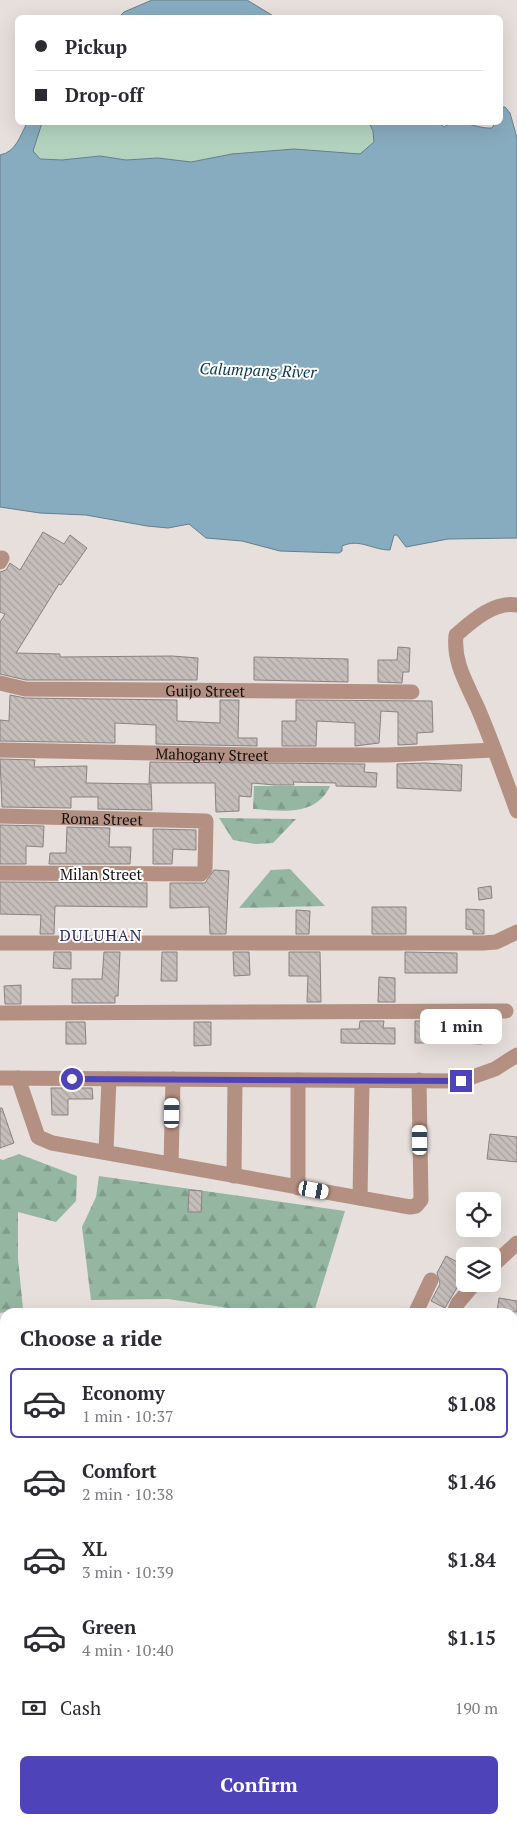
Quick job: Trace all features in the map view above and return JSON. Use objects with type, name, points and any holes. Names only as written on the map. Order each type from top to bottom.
[{"type":"street","points":[[517,605],[501,605],[476,619],[456,636],[456,661],[494,750],[517,811]]},
{"type":"street","name":"Guijo Street","points":[[0,683],[25,689],[412,692]]},
{"type":"street","name":"Mahogany Street","points":[[0,750],[255,755],[494,750]]},
{"type":"street","name":"Roma Street","points":[[0,816],[206,821],[205,869],[201,874]]},
{"type":"street","name":"Milan Street","points":[[0,873],[201,874]]},
{"type":"street","points":[[0,943],[483,943],[496,942],[517,932]]},
{"type":"street","points":[[0,1013],[506,1011]]},
{"type":"street","points":[[0,1078],[362,1082],[461,1081],[495,1069],[517,1055]]},
{"type":"street","points":[[18,1078],[38,1137],[68,1146],[106,1151],[298,1188],[410,1207],[416,1206],[421,1200],[419,1080]]},
{"type":"street","points":[[106,1151],[109,1079]]},
{"type":"street","points":[[171,1164],[173,1079]]},
{"type":"street","points":[[234,1176],[235,1080]]},
{"type":"street","points":[[298,1080],[298,1188]]},
{"type":"street","points":[[360,1198],[362,1082]]},
{"type":"street","points":[[501,1258],[517,1243]]},
{"type":"street","points":[[418,1308],[431,1280]]},
{"type":"street","points":[[456,1308],[467,1292]]},
{"type":"green space","points":[[41,125],[370,125],[373,131],[374,142],[360,154],[294,149],[232,154],[190,162],[158,158],[126,160],[100,156],[62,160],[40,159],[33,151]]},
{"type":"green space","points":[[254,786],[330,786],[324,796],[316,803],[297,810],[275,811],[253,809]]},
{"type":"green space","points":[[219,818],[296,819],[273,843],[255,844],[233,840]]},
{"type":"green space","points":[[290,869],[325,906],[239,908],[271,870]]},
{"type":"green space","points":[[19,1154],[77,1176],[76,1201],[56,1222],[18,1212],[18,1259],[23,1308],[0,1308],[0,1159],[3,1160]]},
{"type":"green space","points":[[99,1176],[345,1211],[315,1308],[228,1308],[168,1299],[91,1300],[82,1227],[96,1197]]},
{"type":"water","points":[[152,0],[247,0],[272,15],[121,15]]},
{"type":"water","name":"Calumpang River","points":[[503,107],[505,107],[510,113],[517,138],[517,538],[448,539],[406,547],[397,535],[394,535],[390,550],[355,543],[342,546],[342,551],[339,553],[280,551],[242,541],[206,538],[189,524],[168,528],[86,515],[40,513],[0,507],[0,155],[14,147],[26,125],[41,125],[33,151],[40,159],[62,160],[100,156],[126,160],[158,158],[191,162],[232,154],[294,149],[360,154],[374,142],[373,131],[370,125],[442,125],[444,127],[448,125],[470,125],[492,128],[494,125],[503,125]]},
{"type":"building","points":[[43,532],[64,544],[70,535],[87,548],[61,585],[59,584],[16,653],[60,654],[60,657],[172,656],[198,658],[197,680],[26,680],[0,674],[0,622],[5,614],[0,612],[0,572],[6,570],[10,563],[20,570]]},
{"type":"building","points":[[398,647],[410,648],[409,672],[403,672],[402,683],[378,682],[378,660],[397,660]]},
{"type":"building","points":[[254,657],[348,659],[348,682],[254,680]]},
{"type":"building","points":[[10,695],[25,698],[177,700],[177,721],[220,723],[220,700],[239,700],[238,738],[257,738],[257,746],[156,744],[156,725],[115,723],[115,743],[0,741],[0,720],[9,721]]},
{"type":"building","points":[[296,700],[432,701],[433,732],[417,733],[417,744],[398,745],[398,712],[381,711],[379,743],[355,746],[355,723],[317,721],[316,746],[282,746],[282,721],[296,721]]},
{"type":"building","points":[[0,759],[35,760],[34,767],[87,766],[86,783],[151,784],[152,810],[98,809],[98,797],[71,797],[71,808],[2,807]]},
{"type":"building","points":[[150,762],[365,764],[364,772],[377,773],[376,787],[336,786],[336,783],[293,782],[294,785],[275,785],[252,783],[251,797],[239,796],[239,811],[216,812],[215,783],[149,783]]},
{"type":"building","points":[[397,764],[462,765],[461,791],[397,788]]},
{"type":"building","points":[[0,825],[44,826],[43,847],[26,846],[26,864],[0,864]]},
{"type":"building","points":[[67,827],[110,828],[109,847],[131,847],[130,864],[49,864],[50,853],[66,853]]},
{"type":"building","points":[[153,829],[196,830],[196,850],[173,849],[172,864],[153,864]]},
{"type":"building","points":[[214,870],[229,871],[226,934],[210,934],[209,907],[170,908],[170,883],[205,883]]},
{"type":"building","points":[[0,882],[147,883],[147,907],[55,906],[54,934],[40,934],[41,915],[0,914]]},
{"type":"building","points":[[491,886],[492,898],[479,900],[478,888]]},
{"type":"building","points":[[372,907],[406,907],[406,934],[372,934]]},
{"type":"building","points":[[466,909],[484,910],[484,934],[473,934],[473,930],[466,929]]},
{"type":"building","points":[[296,910],[310,911],[309,934],[296,934]]},
{"type":"building","points":[[54,952],[71,952],[71,969],[53,968]]},
{"type":"building","points":[[104,952],[120,952],[118,996],[115,996],[115,1003],[72,1003],[72,979],[102,979]]},
{"type":"building","points":[[162,952],[177,952],[177,981],[161,981]]},
{"type":"building","points":[[233,952],[249,952],[250,975],[234,976]]},
{"type":"building","points":[[289,952],[320,952],[321,1002],[307,1002],[308,976],[289,976]]},
{"type":"building","points":[[405,952],[457,953],[457,973],[405,973]]},
{"type":"building","points":[[379,977],[395,978],[395,1002],[378,1002]]},
{"type":"building","points":[[21,985],[21,1004],[5,1004],[4,986]]},
{"type":"building","points":[[482,1020],[482,1044],[459,1043],[460,1021]]},
{"type":"building","points":[[360,1021],[384,1021],[383,1028],[395,1028],[395,1044],[341,1043],[341,1029],[359,1029]]},
{"type":"building","points":[[415,1021],[434,1021],[434,1043],[415,1043]]},
{"type":"building","points":[[66,1022],[85,1022],[86,1044],[66,1044]]},
{"type":"building","points":[[194,1022],[211,1022],[211,1045],[194,1046]]},
{"type":"building","points":[[51,1088],[92,1088],[93,1099],[68,1099],[68,1115],[52,1115]]},
{"type":"building","points":[[0,1108],[2,1108],[14,1143],[0,1148]]},
{"type":"building","points":[[490,1134],[517,1137],[517,1162],[487,1159]]},
{"type":"building","points":[[189,1190],[202,1191],[201,1212],[188,1212]]},
{"type":"building","points":[[446,1256],[456,1261],[456,1289],[445,1308],[431,1301],[440,1284],[437,1273]]},
{"type":"building","points":[[499,1298],[517,1301],[517,1308],[498,1308]]},
{"type":"district","name":"DULUHAN","points":[[101,935]]},
{"type":"route","points":[[72,1079],[362,1082],[461,1081]]}]
